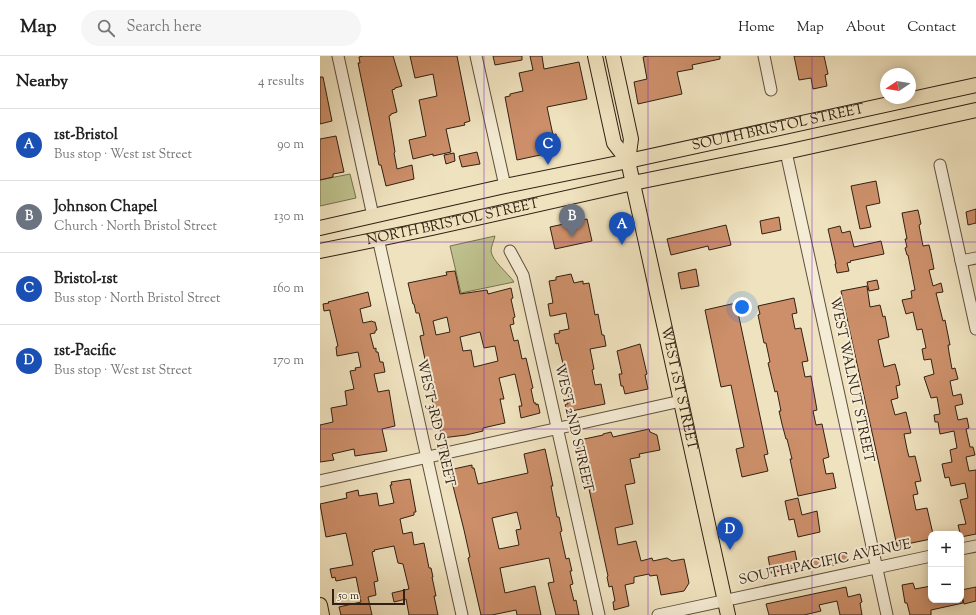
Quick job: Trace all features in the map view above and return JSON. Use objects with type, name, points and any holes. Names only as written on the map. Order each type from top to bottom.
[{"type":"main road","name":"WEST 1ST STREET","points":[[595,56],[614,143],[628,161]]},
{"type":"main road","name":"WEST 1ST STREET","points":[[613,56],[631,140],[628,161],[728,615]]},
{"type":"main road","name":"SOUTH BRISTOL STREET","points":[[628,161],[976,85]]},
{"type":"main road","name":"SOUTH BRISTOL STREET","points":[[633,183],[786,152],[976,110]]},
{"type":"main road","name":"NORTH BRISTOL STREET","points":[[320,228],[504,186],[628,161]]},
{"type":"main road","name":"NORTH BRISTOL STREET","points":[[320,250],[432,228],[633,183]]},
{"type":"main road","points":[[320,605],[322,615]]},
{"type":"street","points":[[338,56],[373,216]]},
{"type":"street","points":[[476,56],[504,186]]},
{"type":"street","points":[[764,56],[772,90]]},
{"type":"street","name":"WEST WALNUT STREET","points":[[786,152],[887,615]]},
{"type":"street","points":[[940,165],[976,329]]},
{"type":"street","name":"WEST 3RD STREET","points":[[378,238],[462,615]]},
{"type":"street","name":"WEST 2ND STREET","points":[[510,251],[523,274],[599,615]]},
{"type":"street","points":[[961,261],[976,258]]},
{"type":"street","points":[[320,481],[427,456],[681,401]]},
{"type":"street","points":[[964,548],[976,546]]},
{"type":"street","name":"SOUTH PACIFIC AVENUE","points":[[658,615],[928,557]]},
{"type":"green space","points":[[350,174],[356,198],[320,206],[320,180]]},
{"type":"green space","points":[[495,236],[491,249],[492,255],[514,282],[461,293],[450,246]]},
{"type":"building","points":[[393,56],[402,86],[392,90],[397,112],[389,116],[394,153],[397,169],[412,165],[414,179],[386,186],[381,165],[379,165],[358,63],[360,63],[359,57]]},
{"type":"building","points":[[410,56],[457,56],[470,121],[464,123],[465,125],[446,129],[451,152],[433,156],[433,154],[413,159],[409,140],[426,136],[419,100],[437,96],[433,74],[415,78]]},
{"type":"building","points":[[493,56],[522,56],[522,60],[495,65]]},
{"type":"building","points":[[530,56],[542,56],[544,69],[579,62],[587,99],[547,107],[553,135],[556,134],[559,151],[517,160],[505,97],[510,96],[510,94],[523,91],[519,73],[533,70]]},
{"type":"building","points":[[720,56],[720,59],[692,65],[693,69],[677,72],[682,94],[638,104],[634,82],[647,79],[643,57]]},
{"type":"building","points":[[794,56],[824,56],[828,74],[825,75],[827,86],[813,89],[811,78],[799,80]]},
{"type":"building","points":[[320,77],[323,77],[332,121],[320,124]]},
{"type":"building","points":[[336,136],[344,172],[333,174],[333,177],[320,180],[320,139]]},
{"type":"building","points":[[477,152],[480,164],[462,167],[459,156]]},
{"type":"building","points":[[454,153],[455,161],[446,164],[444,155]]},
{"type":"building","points":[[876,181],[880,203],[866,206],[871,227],[860,229],[851,186]]},
{"type":"building","points":[[976,209],[976,223],[968,225],[966,212]]},
{"type":"building","points":[[918,210],[923,246],[929,245],[931,253],[934,269],[929,270],[933,286],[941,283],[943,292],[936,293],[943,321],[945,320],[950,345],[948,345],[952,369],[955,368],[958,379],[950,381],[953,396],[961,394],[963,404],[955,406],[958,420],[967,418],[969,428],[966,429],[970,447],[973,447],[975,455],[966,457],[969,471],[976,470],[976,534],[964,536],[964,531],[960,531],[958,525],[966,524],[960,500],[968,498],[965,483],[951,486],[949,477],[945,478],[942,464],[952,462],[950,450],[957,448],[954,431],[940,434],[938,422],[935,422],[934,415],[940,414],[937,397],[931,398],[924,377],[934,374],[931,359],[924,360],[922,349],[926,348],[922,329],[917,330],[913,312],[906,314],[902,300],[912,298],[911,291],[915,290],[908,255],[905,248],[907,247],[905,239],[907,239],[902,213]]},
{"type":"building","points":[[779,217],[781,230],[762,234],[760,221]]},
{"type":"building","points":[[587,219],[592,241],[555,249],[550,227]]},
{"type":"building","points":[[726,225],[731,245],[709,250],[708,246],[671,255],[667,239]]},
{"type":"building","points":[[840,226],[842,233],[850,231],[854,247],[881,241],[884,254],[850,261],[851,262],[847,263],[849,271],[837,273],[828,229]]},
{"type":"building","points":[[696,269],[699,286],[681,289],[678,273]]},
{"type":"building","points":[[455,271],[460,294],[487,290],[488,294],[511,288],[513,298],[511,299],[515,317],[513,318],[514,324],[510,325],[514,341],[518,340],[522,359],[526,358],[533,388],[531,389],[534,403],[536,403],[536,405],[538,404],[540,413],[521,418],[519,406],[522,406],[515,374],[499,378],[504,399],[500,399],[505,423],[483,428],[483,431],[442,438],[437,417],[436,418],[420,336],[424,335],[419,313],[416,313],[408,283],[447,275],[446,272]],"holes":[[[447,317],[450,332],[436,335],[433,321]],[[480,332],[484,348],[495,346],[498,361],[474,367],[471,350],[463,351],[460,337]]]},
{"type":"building","points":[[571,274],[574,283],[583,281],[583,284],[589,283],[595,315],[598,314],[602,335],[604,335],[606,346],[590,349],[594,369],[592,370],[595,385],[601,384],[605,404],[567,412],[565,404],[568,404],[567,399],[569,399],[565,372],[558,343],[556,344],[554,334],[560,333],[559,331],[569,329],[566,313],[550,316],[548,304],[553,303],[549,281],[556,280],[556,277]]},
{"type":"building","points":[[877,280],[879,289],[869,291],[867,282]]},
{"type":"building","points":[[867,286],[870,307],[880,305],[883,317],[885,316],[889,337],[878,340],[884,367],[895,364],[898,375],[900,385],[896,386],[898,398],[891,400],[895,415],[906,412],[911,433],[904,434],[909,457],[915,456],[921,481],[915,482],[918,494],[913,495],[916,510],[927,508],[932,531],[928,531],[928,540],[897,546],[841,291]]},
{"type":"building","points":[[368,292],[371,306],[360,309],[363,323],[372,321],[375,322],[377,330],[375,333],[370,334],[374,349],[376,348],[376,352],[378,352],[380,362],[383,362],[385,372],[374,374],[378,392],[389,390],[395,426],[382,429],[387,451],[355,456],[354,449],[332,454],[334,460],[320,462],[320,425],[333,422],[331,408],[347,405],[345,391],[354,389],[350,371],[361,367],[358,352],[337,356],[336,347],[338,346],[330,310],[324,311],[323,304]]},
{"type":"building","points":[[794,298],[797,313],[792,314],[795,329],[801,328],[808,361],[802,362],[805,377],[811,376],[817,410],[813,411],[816,425],[822,424],[829,457],[823,459],[826,474],[833,473],[836,488],[798,496],[790,459],[792,459],[779,411],[781,411],[777,391],[775,392],[768,363],[770,362],[766,343],[764,343],[758,315],[760,314],[758,306]]},
{"type":"building","points":[[736,303],[768,454],[764,455],[768,471],[742,477],[736,449],[744,447],[731,385],[721,387],[705,310]]},
{"type":"building","points":[[640,344],[647,374],[645,375],[648,389],[625,394],[623,386],[621,386],[619,374],[622,374],[617,351]]},
{"type":"building","points":[[649,429],[650,432],[657,435],[660,450],[639,454],[640,457],[630,459],[635,483],[625,485],[633,524],[615,528],[618,545],[636,541],[641,561],[652,558],[653,561],[667,558],[672,561],[684,559],[689,583],[684,591],[661,595],[657,575],[650,576],[649,574],[634,577],[634,583],[625,585],[629,606],[614,610],[613,602],[615,601],[612,586],[609,587],[608,576],[586,475],[583,475],[578,448],[576,448],[575,441],[611,432],[613,437]]},
{"type":"building","points":[[545,449],[553,486],[551,486],[557,517],[559,517],[562,531],[560,532],[566,559],[569,558],[572,571],[570,571],[573,584],[570,585],[574,601],[576,600],[579,615],[556,615],[548,583],[554,582],[549,558],[500,568],[505,593],[535,586],[541,615],[517,615],[516,610],[492,615],[481,615],[468,558],[470,557],[449,470],[472,465],[478,484],[528,473],[524,454]],"holes":[[[517,512],[521,529],[516,530],[519,545],[499,549],[492,518]]]},
{"type":"building","points":[[410,479],[416,512],[414,512],[414,515],[400,519],[403,534],[412,532],[414,545],[424,543],[429,568],[431,568],[433,577],[436,596],[434,596],[438,615],[409,615],[406,599],[394,602],[392,593],[409,589],[403,564],[398,563],[394,546],[374,550],[375,551],[372,552],[378,581],[374,582],[376,595],[368,597],[372,615],[341,615],[339,607],[361,602],[356,577],[336,581],[335,577],[332,578],[330,569],[353,565],[346,533],[326,537],[320,504],[347,498],[346,493],[358,490],[359,496],[377,493],[379,506],[394,503],[390,485],[392,485],[391,482]]},
{"type":"building","points":[[798,498],[802,515],[817,511],[820,532],[798,537],[794,519],[789,520],[785,501]]},
{"type":"building","points":[[795,551],[798,567],[771,573],[768,557]]},
{"type":"building","points":[[846,553],[848,562],[809,570],[807,561]]},
{"type":"building","points":[[913,583],[915,589],[928,587],[928,603],[963,603],[931,610],[931,615],[910,615],[907,603],[905,603],[902,585]]},
{"type":"building","points":[[846,587],[848,597],[860,594],[862,602],[860,603],[862,615],[840,615],[837,601],[819,605],[821,611],[804,615],[769,615],[766,604]]},
{"type":"building","points":[[976,587],[976,601],[964,604],[964,589]]},
{"type":"place","name":"Bristol-1st","points":[[548,165]]},
{"type":"place","name":"Johnson Chapel","points":[[572,237]]},
{"type":"place","name":"1st-Bristol","points":[[622,245]]},
{"type":"place","name":"1st-Pacific","points":[[730,550]]}]
